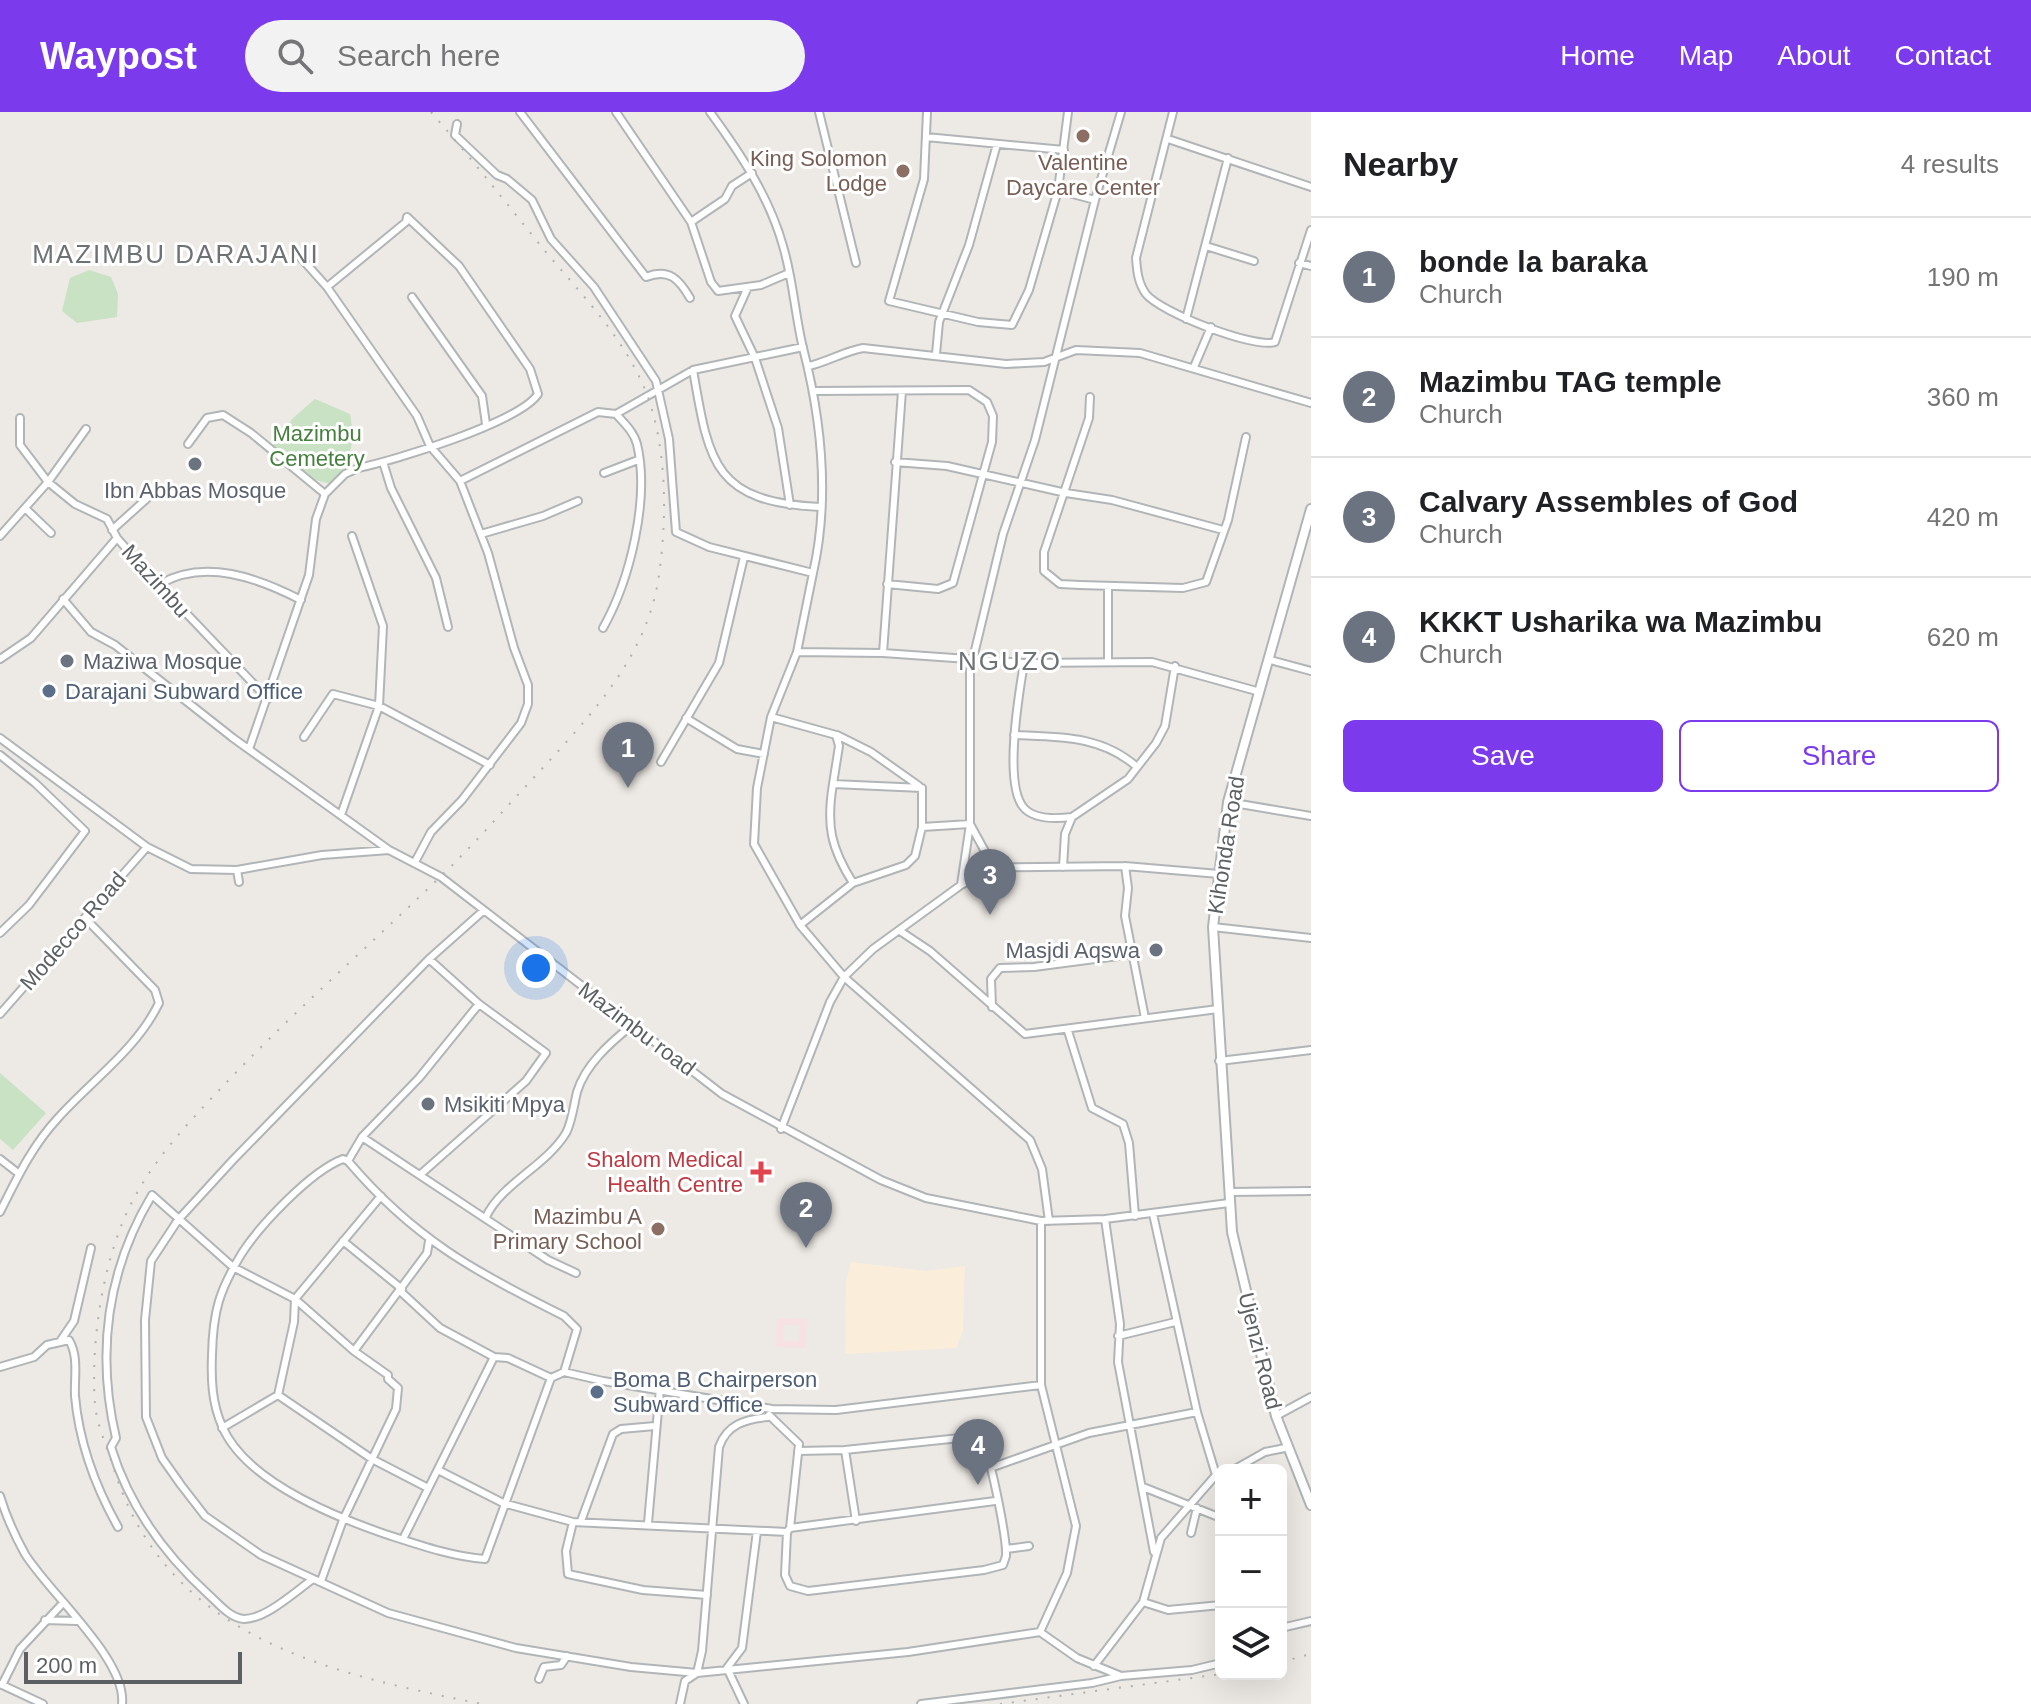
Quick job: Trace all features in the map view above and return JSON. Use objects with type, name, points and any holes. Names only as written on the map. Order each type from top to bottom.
[{"type":"street","points":[[520,112],[646,277],[668,274],[679,278],[690,298]]},
{"type":"street","points":[[616,112],[691,222],[711,282],[718,291],[774,281],[789,273]]},
{"type":"street","points":[[710,112],[752,173],[776,223],[815,391],[821,443],[819,543],[797,652],[771,717],[757,788],[754,844],[800,925],[844,977],[1030,1140],[1042,1169],[1045,1221],[1041,1385],[1076,1526],[1067,1573],[1040,1632]]},
{"type":"street","points":[[819,112],[856,263]]},
{"type":"street","points":[[927,112],[920,202],[889,301],[1008,327],[1014,323],[1029,290],[1058,190],[1068,112]]},
{"type":"street","points":[[961,885],[966,868],[970,824],[968,694],[973,661],[1018,483],[1035,440],[1095,200],[1121,112]]},
{"type":"street","points":[[1173,112],[1136,258],[1138,276],[1153,301],[1186,319],[1248,341],[1275,342],[1311,230]]},
{"type":"street","points":[[457,124],[455,135],[497,175],[507,179],[532,200],[551,239],[594,287],[659,388],[669,439],[672,511],[676,532],[694,542],[744,557],[813,573]]},
{"type":"street","points":[[926,137],[1064,150]]},
{"type":"street","points":[[1168,139],[1311,187]]},
{"type":"street","points":[[936,354],[944,314],[969,245],[997,144]]},
{"type":"street","points":[[1186,319],[1228,158]]},
{"type":"street","points":[[691,222],[725,199],[732,186],[752,173]]},
{"type":"street","points":[[1058,190],[1095,200]]},
{"type":"street","points":[[249,749],[301,600],[314,556],[316,519],[325,494],[345,474],[448,442],[532,402],[539,388],[530,369],[448,252],[407,217],[406,222],[327,287]]},
{"type":"street","points":[[1206,246],[1254,261]]},
{"type":"street","points":[[294,250],[327,287],[408,403],[430,446],[460,481],[481,534],[530,692],[526,715],[490,765],[431,832],[415,862]]},
{"type":"street","points":[[1299,263],[1311,266]]},
{"type":"street","points":[[748,287],[735,316],[755,358],[778,428],[790,505]]},
{"type":"street","points":[[412,297],[482,396],[486,424]]},
{"type":"street","points":[[1194,367],[1211,327]]},
{"type":"street","points":[[1060,339],[1076,350]]},
{"type":"street","points":[[460,481],[598,412],[616,414],[693,370],[803,347]]},
{"type":"street","points":[[809,366],[830,360],[839,352],[863,348],[1006,364],[1044,362],[1076,350],[1140,353],[1311,403]]},
{"type":"street","points":[[693,370],[709,446],[724,478],[738,488],[790,505],[821,507]]},
{"type":"street","points":[[815,391],[969,390],[981,395],[993,416],[992,442],[984,476],[953,583],[938,589],[887,584]]},
{"type":"street","points":[[883,653],[902,391]]},
{"type":"street","points":[[1090,397],[1089,418],[1044,552],[1044,571],[1060,584],[1183,588],[1206,582],[1240,477],[1246,437]]},
{"type":"street","points":[[603,628],[637,538],[638,460],[632,433],[616,414]]},
{"type":"street","points":[[188,444],[207,418],[223,415],[251,433],[325,494]]},
{"type":"street","points":[[20,418],[20,445],[48,482],[75,504],[107,519],[112,530],[153,493]]},
{"type":"street","points":[[0,536],[48,482],[86,429]]},
{"type":"street","points":[[604,473],[638,460]]},
{"type":"street","points":[[383,462],[391,488],[436,578],[448,627]]},
{"type":"street","points":[[895,462],[947,466],[1066,493],[1112,500],[1223,530]]},
{"type":"street","points":[[481,534],[543,516],[578,501]]},
{"type":"street","points":[[25,508],[51,533]]},
{"type":"street","name":"Kihonda Road","points":[[1229,1192],[1213,927],[1219,874],[1228,802],[1311,509]]},
{"type":"street","name":"Mazimbu","points":[[112,530],[268,699]]},
{"type":"street","points":[[342,812],[379,706],[383,626],[373,588],[352,536]]},
{"type":"street","points":[[0,659],[31,638],[117,538]]},
{"type":"street","points":[[661,762],[719,663],[744,557]]},
{"type":"street","points":[[160,584],[177,574],[199,571],[250,578],[301,600]]},
{"type":"street","points":[[1108,586],[1108,660]]},
{"type":"street","points":[[63,599],[91,632],[115,645],[249,749],[342,812],[389,850]]},
{"type":"street","points":[[797,652],[883,653],[1024,663],[1108,660],[1175,666],[1260,692]]},
{"type":"street","points":[[1270,660],[1311,671]]},
{"type":"street","points":[[1024,663],[1014,735],[1015,781],[1022,807],[1038,817],[1072,817]]},
{"type":"street","points":[[1063,867],[1065,834],[1072,817],[1128,779],[1165,726],[1175,666]]},
{"type":"street","points":[[304,737],[333,694],[379,706],[490,765]]},
{"type":"street","points":[[771,717],[836,735],[871,752],[922,788]]},
{"type":"street","points":[[686,718],[737,749],[764,754]]},
{"type":"street","points":[[836,735],[839,746],[830,804],[835,853],[853,883]]},
{"type":"street","points":[[1014,735],[1074,737],[1120,752],[1137,767]]},
{"type":"street","name":"Mazimbu road","points":[[0,738],[147,847],[191,869],[237,870],[322,855],[389,850],[415,862],[441,877],[722,1094],[870,1176],[926,1198],[1045,1221],[1105,1219],[1229,1203]]},
{"type":"street","points":[[0,755],[85,831],[29,905],[0,933]]},
{"type":"street","points":[[833,784],[922,788]]},
{"type":"street","points":[[800,925],[853,883],[906,865],[920,845],[922,788]]},
{"type":"street","points":[[1228,802],[1311,816]]},
{"type":"street","points":[[922,827],[970,824]]},
{"type":"street","points":[[970,824],[994,868]]},
{"type":"street","name":"Modecco Road","points":[[0,1014],[147,847]]},
{"type":"street","points":[[966,868],[1125,866],[1219,874]]},
{"type":"street","points":[[1125,866],[1128,888],[1125,916],[1145,1018]]},
{"type":"street","points":[[781,1129],[830,1002],[844,977],[873,949],[961,885],[994,868]]},
{"type":"street","points":[[237,870],[239,882]]},
{"type":"street","points":[[483,911],[429,959],[178,1220],[151,1261],[145,1320],[146,1417],[162,1458],[205,1516],[261,1555],[388,1613],[516,1648],[697,1673],[908,1652],[1040,1632],[1094,1666],[1121,1676]]},
{"type":"street","points":[[0,1212],[18,1173],[45,1132],[123,1052],[159,1003],[155,990],[85,918]]},
{"type":"street","points":[[1213,927],[1311,938]]},
{"type":"street","points":[[900,931],[930,951],[1025,1034],[1068,1031],[1218,1009]]},
{"type":"street","points":[[992,1007],[991,979],[1000,968],[1034,967],[1133,954]]},
{"type":"street","points":[[422,1173],[526,1081],[546,1053],[479,1004],[429,959]]},
{"type":"street","points":[[348,1161],[362,1137],[419,1078],[479,1004]]},
{"type":"street","points":[[486,1217],[492,1205],[529,1174],[567,1132],[578,1087],[589,1066],[631,1026]]},
{"type":"street","points":[[1068,1031],[1092,1108],[1123,1124],[1129,1143],[1135,1216]]},
{"type":"street","points":[[1219,1061],[1311,1050]]},
{"type":"street","points":[[362,1137],[422,1173],[548,1260],[576,1273]]},
{"type":"street","points":[[0,1159],[18,1173]]},
{"type":"street","points":[[564,1372],[577,1336],[571,1321],[475,1272],[427,1239],[343,1159],[327,1167],[261,1227],[233,1267],[216,1301],[213,1316],[211,1389],[222,1428],[231,1442],[268,1478],[343,1520],[403,1539],[485,1559],[551,1378],[564,1372],[772,1409],[836,1410],[1041,1385]]},
{"type":"street","points":[[1229,1192],[1311,1191]]},
{"type":"street","name":"Ujenzi Road","points":[[1229,1192],[1235,1245],[1276,1416],[1285,1448],[1311,1505]]},
{"type":"street","points":[[152,1195],[178,1220],[233,1267],[295,1299],[354,1351],[388,1375],[388,1379],[398,1388],[396,1409],[317,1580],[260,1615],[241,1619],[230,1615],[186,1574],[160,1543],[133,1501],[111,1447],[116,1438],[106,1373],[112,1289],[121,1254],[152,1195]]},
{"type":"street","points":[[222,1428],[278,1395],[294,1322],[295,1299],[381,1196]]},
{"type":"street","points":[[1153,1214],[1197,1412],[1215,1465]]},
{"type":"street","points":[[1105,1219],[1120,1324],[1118,1362],[1155,1560]]},
{"type":"street","points":[[354,1351],[430,1249],[427,1239]]},
{"type":"street","points":[[343,1241],[440,1328],[494,1357],[508,1358],[551,1378]]},
{"type":"street","points":[[0,1367],[34,1357],[68,1335],[78,1308],[91,1248]]},
{"type":"street","points":[[1118,1336],[1175,1322]]},
{"type":"street","points":[[61,1340],[69,1340],[72,1344],[75,1396],[88,1461],[118,1527]]},
{"type":"street","points":[[403,1539],[494,1357]]},
{"type":"street","points":[[648,1523],[660,1388]]},
{"type":"street","points":[[278,1395],[372,1459],[428,1488]]},
{"type":"street","points":[[1276,1416],[1311,1397]]},
{"type":"street","points":[[738,1404],[746,1419]]},
{"type":"street","points":[[680,1704],[685,1681],[697,1673],[719,1447],[727,1432],[746,1419],[754,1406]]},
{"type":"street","points":[[768,1417],[772,1409]]},
{"type":"street","points":[[993,1467],[1089,1433],[1197,1412]]},
{"type":"street","points":[[746,1419],[768,1417],[797,1440],[785,1575],[790,1586],[808,1591],[984,1570],[1003,1565],[1006,1549],[995,1501],[993,1467],[985,1441],[979,1436],[845,1450],[798,1451]]},
{"type":"street","points":[[581,1521],[613,1434],[621,1429],[655,1426]]},
{"type":"street","points":[[1244,1464],[1265,1452],[1285,1448]]},
{"type":"street","points":[[845,1450],[856,1521]]},
{"type":"street","points":[[438,1470],[503,1503],[573,1522],[788,1530],[995,1501]]},
{"type":"street","points":[[1094,1666],[1143,1602],[1161,1538],[1187,1506],[1215,1481]]},
{"type":"street","points":[[1143,1487],[1215,1516]]},
{"type":"street","points":[[0,1496],[2,1514],[27,1556],[115,1671],[122,1688],[122,1704]]},
{"type":"street","points":[[1191,1533],[1197,1508]]},
{"type":"street","points":[[573,1522],[566,1551],[568,1574],[643,1590],[707,1595]]},
{"type":"street","points":[[727,1668],[742,1648],[757,1531]]},
{"type":"street","points":[[1006,1549],[1029,1546]]},
{"type":"street","points":[[1143,1602],[1168,1610],[1215,1606]]},
{"type":"street","points":[[43,1704],[1,1684],[20,1649],[63,1603]]},
{"type":"street","points":[[45,1620],[77,1621]]},
{"type":"street","points":[[1287,1627],[1311,1621]]},
{"type":"street","points":[[539,1679],[544,1667],[561,1665],[567,1656]]},
{"type":"street","points":[[921,1704],[1092,1683],[1121,1676],[1192,1670],[1215,1664]]},
{"type":"street","points":[[727,1668],[744,1704]]},
{"type":"shaded area","points":[[851,1262],[927,1271],[965,1266],[963,1332],[956,1348],[845,1354],[846,1281]]},
{"type":"shaded area","points":[[777,1318],[807,1319],[806,1348],[776,1347]],"holes":[[[784,1325],[800,1325],[799,1341],[783,1341]]]},
{"type":"green space","points":[[89,270],[111,277],[118,294],[117,317],[77,323],[62,311],[70,278]]},
{"type":"green space","name":"Mazimbu Cemetery","points":[[315,399],[350,414],[350,452],[331,484],[300,476],[271,448],[293,418]]},
{"type":"green space","points":[[0,1073],[46,1113],[13,1150],[0,1139]]},
{"type":"railway","points":[[431,112],[603,320],[639,376],[654,418],[664,485],[662,553],[653,604],[643,631],[615,682],[560,749],[451,866],[251,1057],[194,1117],[152,1169],[129,1208],[107,1271],[98,1316],[94,1384],[100,1428],[137,1524],[171,1571],[212,1609],[259,1638],[311,1660],[367,1678],[482,1704]]},
{"type":"railway","points":[[1287,1660],[1311,1654]]},
{"type":"railway","points":[[1000,1704],[1215,1675]]},
{"type":"place","name":"Valentine Daycare Center","points":[[1083,136]]},
{"type":"place","name":"King Solomon Lodge","points":[[903,171]]},
{"type":"place","name":"Ibn Abbas Mosque","points":[[195,464]]},
{"type":"place","name":"Maziwa Mosque","points":[[67,661]]},
{"type":"place","name":"Darajani Subward Office","points":[[49,691]]},
{"type":"place","name":"bonde la baraka","points":[[628,788]]},
{"type":"place","name":"Calvary Assembles of God","points":[[990,915]]},
{"type":"place","name":"Masjdi Aqswa","points":[[1156,950]]},
{"type":"place","name":"Msikiti Mpya","points":[[428,1104]]},
{"type":"place","name":"Shalom Medical Health Centre","points":[[761,1172]]},
{"type":"place","name":"Mazimbu A Primary School","points":[[658,1229]]},
{"type":"place","name":"Mazimbu TAG temple","points":[[806,1248]]},
{"type":"place","name":"Boma B Chairperson Subward Office","points":[[597,1392]]},
{"type":"place","name":"KKKT Usharika wa Mazimbu","points":[[978,1485]]},
{"type":"district","name":"MAZIMBU DARAJANI","points":[[176,254]]},
{"type":"district","name":"NGUZO","points":[[1010,661]]}]
